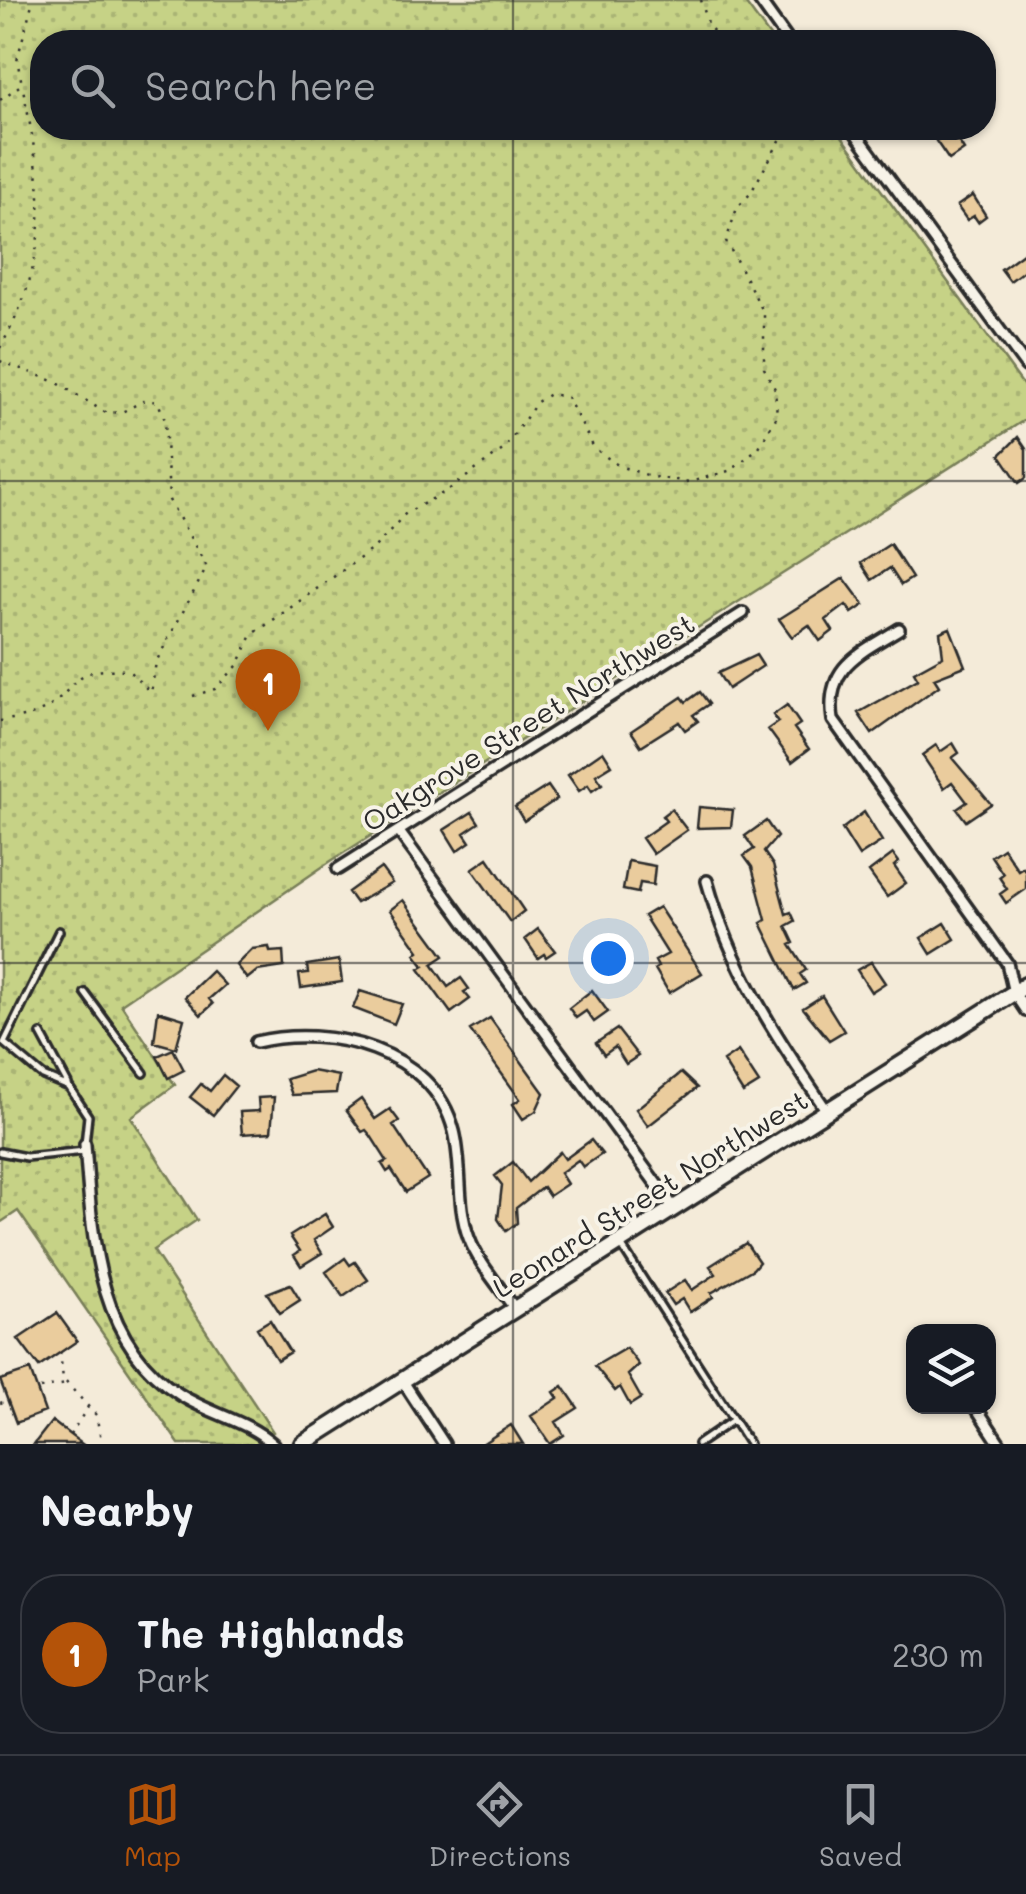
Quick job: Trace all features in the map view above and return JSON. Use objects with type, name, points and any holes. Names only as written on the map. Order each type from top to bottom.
[{"type":"main road","name":"Leonard Street Northwest","points":[[302,1444],[1020,989]]},
{"type":"street","points":[[759,0],[780,30]]},
{"type":"street","points":[[861,140],[1026,366]]},
{"type":"street","name":"Oakgrove Street Northwest","points":[[338,869],[743,613]]},
{"type":"street","points":[[899,629],[839,672],[829,696],[833,720],[1007,963],[1026,1011]]},
{"type":"street","points":[[399,832],[674,1208]]},
{"type":"street","points":[[707,882],[722,931],[754,1003],[826,1111]]},
{"type":"street","points":[[256,1042],[299,1034],[328,1036],[390,1056],[417,1074],[441,1099],[454,1128],[471,1243],[515,1309]]},
{"type":"street","points":[[85,1148],[100,1274],[129,1342],[148,1370],[175,1392],[206,1410],[259,1431],[274,1444]]},
{"type":"street","points":[[402,1380],[444,1444]]},
{"type":"street","points":[[980,1414],[1000,1444]]},
{"type":"lane","points":[[59,931],[2,1042],[43,1076],[69,1086]]},
{"type":"lane","points":[[85,993],[144,1073]]},
{"type":"lane","points":[[0,1152],[26,1157],[85,1148],[88,1116],[40,1034]]},
{"type":"lane","points":[[620,1242],[750,1444]]},
{"type":"lane","points":[[698,1444],[733,1420]]},
{"type":"path","points":[[30,122],[16,60],[32,0]]},
{"type":"path","points":[[701,0],[712,30]]},
{"type":"path","points":[[0,100],[22,84]]},
{"type":"path","points":[[0,348],[40,250],[40,170],[34,140]]},
{"type":"path","points":[[192,696],[215,689],[238,665],[252,634],[374,548],[406,513],[447,491],[504,450],[537,402],[550,394],[567,397],[594,448],[619,466],[653,478],[690,482],[732,470],[759,446],[777,416],[774,390],[764,368],[764,313],[726,241],[737,208],[750,194],[779,140]]},
{"type":"path","points":[[0,361],[56,382],[106,413],[122,412],[145,400],[158,402],[165,420],[169,500],[207,567],[156,662],[151,693],[128,670],[102,668],[79,675],[42,712],[0,722]]},
{"type":"path","points":[[60,1352],[66,1384],[96,1415],[102,1444]]},
{"type":"path","points":[[40,1390],[66,1384]]},
{"type":"path","points":[[0,1403],[7,1400]]},
{"type":"path","points":[[70,1435],[88,1407]]},
{"type":"green space","points":[[0,0],[743,0],[765,30],[30,30],[30,140],[845,140],[1026,389],[1026,419],[331,861],[121,1004],[175,1085],[131,1117],[197,1220],[153,1250],[273,1432],[255,1444],[179,1444],[18,1211],[0,1223]]},
{"type":"building","points":[[958,140],[964,150],[949,160],[936,141]]},
{"type":"building","points":[[973,195],[986,216],[978,222],[974,216],[967,220],[957,206]]},
{"type":"building","points":[[1026,251],[1026,269],[1010,281],[1001,269]]},
{"type":"building","points":[[1018,437],[1026,449],[1026,478],[1019,483],[1000,455]]},
{"type":"building","points":[[890,544],[912,578],[901,585],[890,568],[872,580],[861,563]]},
{"type":"building","points":[[844,578],[864,605],[852,613],[846,605],[826,620],[833,631],[820,641],[809,625],[792,637],[779,619]]},
{"type":"building","points":[[950,628],[965,666],[934,678],[939,686],[872,734],[858,713],[918,679],[914,672],[943,656],[940,632]]},
{"type":"building","points":[[756,655],[763,666],[728,689],[718,673]]},
{"type":"building","points":[[700,692],[709,704],[693,715],[698,721],[685,730],[679,722],[641,746],[631,731],[682,697],[686,702]]},
{"type":"building","points":[[787,705],[800,724],[794,728],[809,749],[792,762],[768,729],[778,722],[773,715]]},
{"type":"building","points":[[953,743],[959,753],[952,758],[991,804],[966,821],[957,809],[967,802],[952,782],[944,788],[922,755],[936,745],[940,752]]},
{"type":"building","points":[[603,751],[612,765],[596,775],[602,784],[592,791],[588,785],[579,791],[568,775]]},
{"type":"building","points":[[548,786],[557,799],[524,821],[515,807]]},
{"type":"building","points":[[699,807],[733,810],[731,827],[697,828]]},
{"type":"building","points":[[671,809],[687,830],[653,854],[642,838],[666,821],[662,816]]},
{"type":"building","points":[[472,812],[479,823],[464,833],[470,842],[457,851],[444,830]]},
{"type":"building","points":[[864,812],[882,841],[859,856],[842,829]]},
{"type":"building","points":[[766,821],[777,837],[764,852],[773,865],[786,914],[791,912],[795,921],[786,926],[794,943],[790,945],[806,970],[800,974],[806,983],[794,990],[761,923],[766,920],[752,867],[744,856],[754,849],[745,836]]},
{"type":"building","points":[[1003,848],[1018,870],[1023,867],[1026,872],[1026,889],[1006,903],[1000,894],[1007,889],[999,877],[1003,874],[991,856]]},
{"type":"building","points":[[893,854],[899,862],[894,866],[906,883],[887,897],[869,872]]},
{"type":"building","points":[[488,858],[524,911],[510,922],[472,869]]},
{"type":"building","points":[[628,861],[655,866],[653,885],[640,883],[638,893],[623,890]]},
{"type":"building","points":[[381,868],[392,883],[356,903],[348,892]]},
{"type":"building","points":[[403,900],[444,956],[432,964],[448,987],[461,978],[469,989],[464,992],[470,999],[451,1013],[419,969],[424,966],[415,954],[419,951],[390,910]]},
{"type":"building","points":[[659,907],[702,973],[669,993],[655,969],[655,961],[668,954],[644,916]]},
{"type":"building","points":[[945,923],[955,939],[931,954],[921,938]]},
{"type":"building","points":[[538,929],[555,951],[546,957],[544,954],[538,958],[525,939]]},
{"type":"building","points":[[269,947],[270,952],[283,951],[284,967],[257,971],[247,979],[236,965],[252,949]]},
{"type":"building","points":[[339,960],[342,982],[301,988],[299,974],[308,973],[307,965]]},
{"type":"building","points":[[871,962],[885,983],[871,992],[857,970]]},
{"type":"building","points":[[212,971],[225,985],[209,999],[213,1004],[201,1015],[185,997]]},
{"type":"building","points":[[592,990],[608,1012],[594,1022],[586,1011],[576,1018],[569,1008]]},
{"type":"building","points":[[360,991],[402,1004],[394,1024],[353,1008]]},
{"type":"building","points":[[822,996],[844,1031],[829,1040],[803,1008]]},
{"type":"building","points":[[158,1011],[184,1019],[176,1048],[154,1042]]},
{"type":"building","points":[[490,1018],[544,1093],[536,1111],[523,1119],[513,1104],[520,1099],[470,1030]]},
{"type":"building","points":[[617,1029],[638,1056],[626,1064],[615,1047],[604,1055],[596,1043]]},
{"type":"building","points":[[173,1049],[184,1070],[168,1078],[157,1056]]},
{"type":"building","points":[[738,1051],[759,1083],[743,1093],[723,1061]]},
{"type":"building","points":[[312,1071],[339,1076],[336,1093],[292,1095],[286,1079]]},
{"type":"building","points":[[681,1073],[697,1088],[648,1126],[636,1109]]},
{"type":"building","points":[[223,1075],[236,1086],[213,1115],[190,1097],[201,1084],[210,1091]]},
{"type":"building","points":[[274,1097],[271,1132],[242,1134],[240,1112],[259,1111],[258,1098]]},
{"type":"building","points":[[361,1099],[375,1119],[390,1109],[399,1121],[393,1125],[428,1178],[406,1192],[391,1169],[387,1172],[382,1164],[387,1161],[371,1136],[366,1130],[362,1132],[346,1110]]},
{"type":"building","points":[[591,1140],[602,1154],[583,1167],[578,1160],[560,1173],[567,1184],[549,1196],[543,1187],[516,1208],[517,1223],[506,1231],[498,1219],[502,1185],[495,1176],[513,1162],[528,1182],[560,1152],[565,1159]]},
{"type":"building","points":[[325,1214],[333,1227],[314,1240],[322,1253],[301,1266],[294,1255],[300,1251],[290,1236]]},
{"type":"building","points":[[746,1243],[759,1262],[753,1269],[711,1293],[713,1297],[690,1312],[682,1299],[673,1305],[665,1293],[685,1280],[692,1290],[716,1274],[710,1266]]},
{"type":"building","points":[[345,1258],[350,1265],[355,1262],[368,1280],[343,1297],[326,1272]]},
{"type":"building","points":[[290,1284],[300,1300],[280,1313],[267,1293]]},
{"type":"building","points":[[57,1313],[77,1341],[39,1367],[18,1339]]},
{"type":"building","points":[[270,1320],[290,1352],[277,1360],[257,1328]]},
{"type":"building","points":[[626,1348],[639,1365],[628,1375],[641,1398],[630,1405],[620,1387],[615,1391],[595,1366]]},
{"type":"building","points":[[30,1370],[45,1412],[16,1423],[0,1380]]},
{"type":"building","points":[[563,1386],[578,1408],[556,1422],[564,1435],[550,1444],[531,1416],[558,1398],[554,1392]]},
{"type":"building","points":[[52,1421],[70,1435],[82,1444],[34,1444]]},
{"type":"building","points":[[511,1425],[523,1444],[482,1444]]},
{"type":"place","name":"The Highlands","points":[[268,731]]}]
